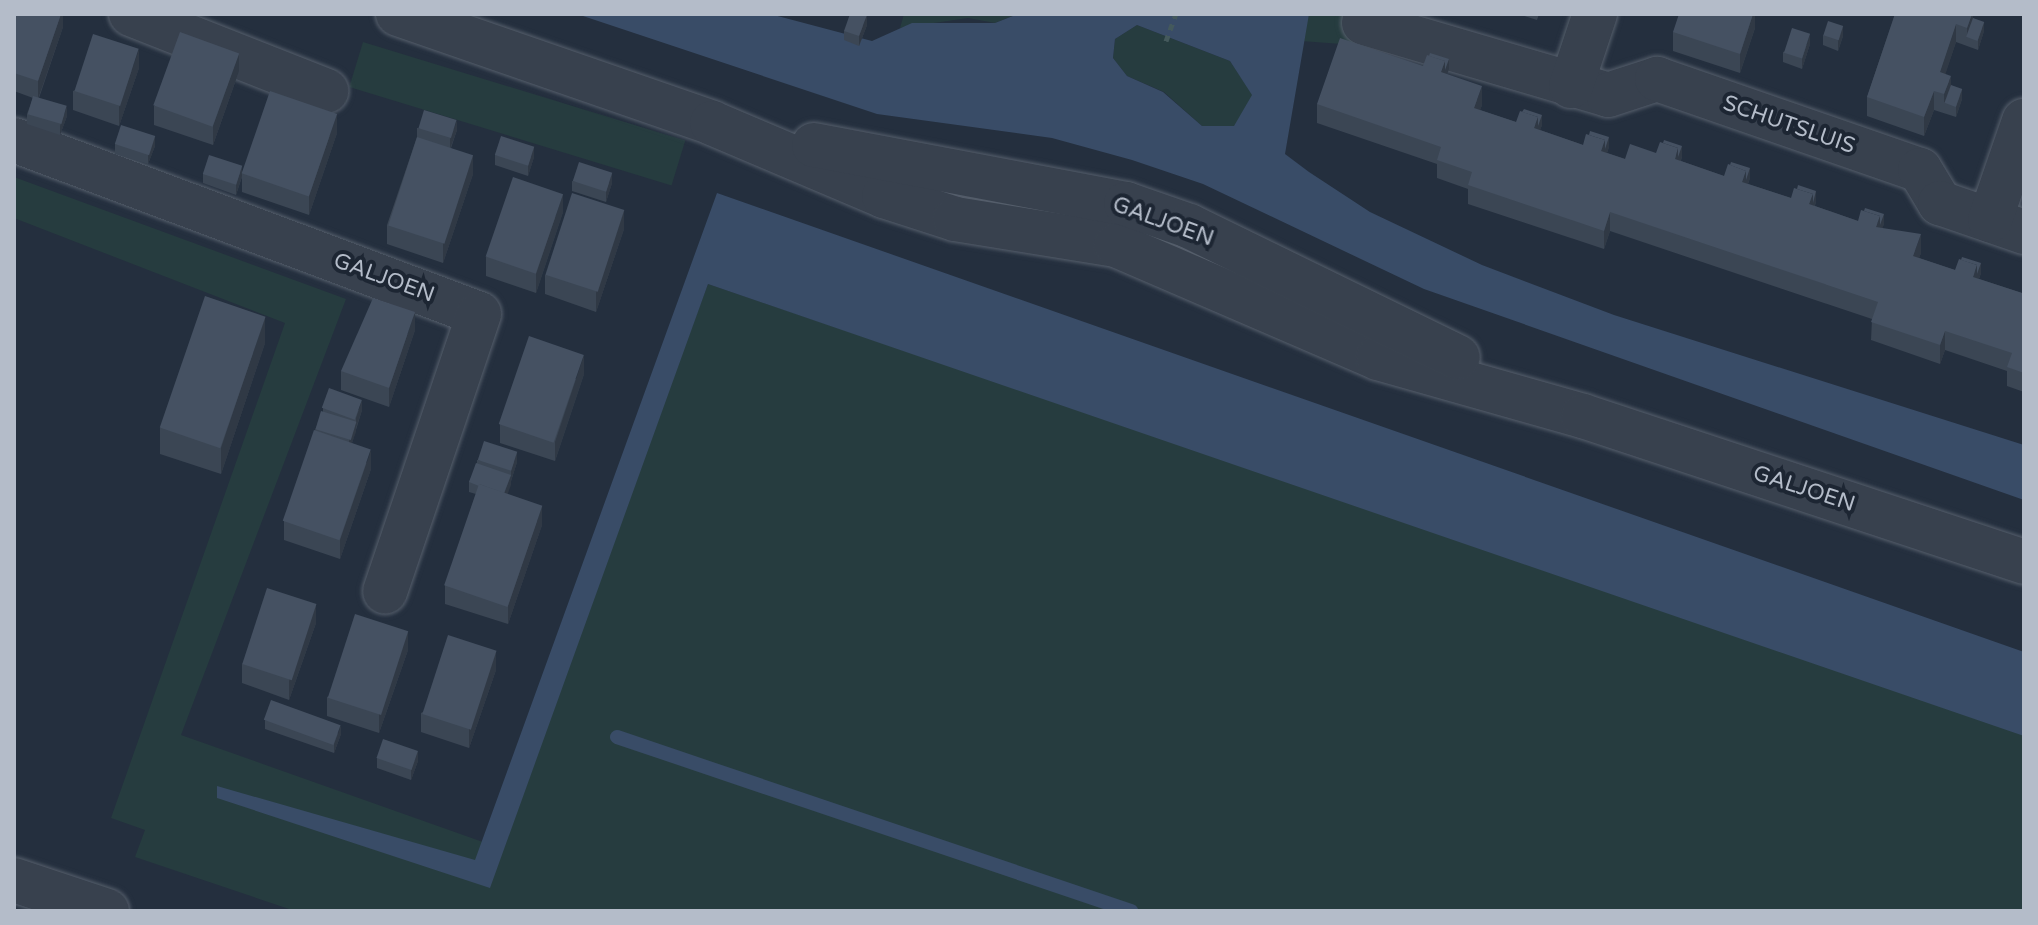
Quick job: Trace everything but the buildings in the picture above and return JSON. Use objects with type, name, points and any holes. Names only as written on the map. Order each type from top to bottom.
[{"type":"street","points":[[131,14],[326,91]]},
{"type":"street","name":"GALJOEN","points":[[398,14],[712,123],[1126,204],[1189,226],[1583,416],[2024,562]]},
{"type":"street","points":[[1571,86],[1595,14]]},
{"type":"street","name":"SCHUTSLUIS","points":[[1364,23],[1608,95],[1657,79],[1920,170],[1940,203],[2007,226],[2024,121]]},
{"type":"street","name":"GALJOEN","points":[[14,140],[479,314],[385,592]]},
{"type":"street","points":[[14,880],[107,911]]},
{"type":"path","points":[[1166,41],[1176,14]]},
{"type":"green space","points":[[904,14],[1018,14],[995,23],[968,18],[900,28]]},
{"type":"green space","points":[[1309,14],[1365,14],[1355,45],[1301,41]]},
{"type":"green space","points":[[1137,25],[1230,61],[1253,95],[1235,126],[1202,126],[1164,92],[1127,76],[1113,58],[1115,39]]},
{"type":"green space","points":[[363,42],[685,141],[672,185],[349,87]]},
{"type":"green space","points":[[14,177],[346,299],[181,735],[497,847],[708,284],[2024,731],[2024,911],[295,911],[135,857],[145,830],[111,818],[285,323],[14,218]]},
{"type":"water","points":[[577,14],[770,14],[872,41],[912,23],[995,23],[1018,14],[1309,14],[1285,154],[1309,172],[1370,212],[1482,265],[1614,315],[2024,445],[2024,500],[1424,289],[1203,184],[1132,160],[1052,138],[877,114]],"holes":[[[1137,25],[1230,61],[1252,95],[1234,126],[1202,126],[1163,92],[1127,76],[1113,58],[1115,39]]]},
{"type":"water","points":[[717,193],[2024,652],[2024,736],[708,284],[490,888],[217,798],[217,786],[475,860]]},
{"type":"waterway","points":[[617,737],[1131,911]]}]
